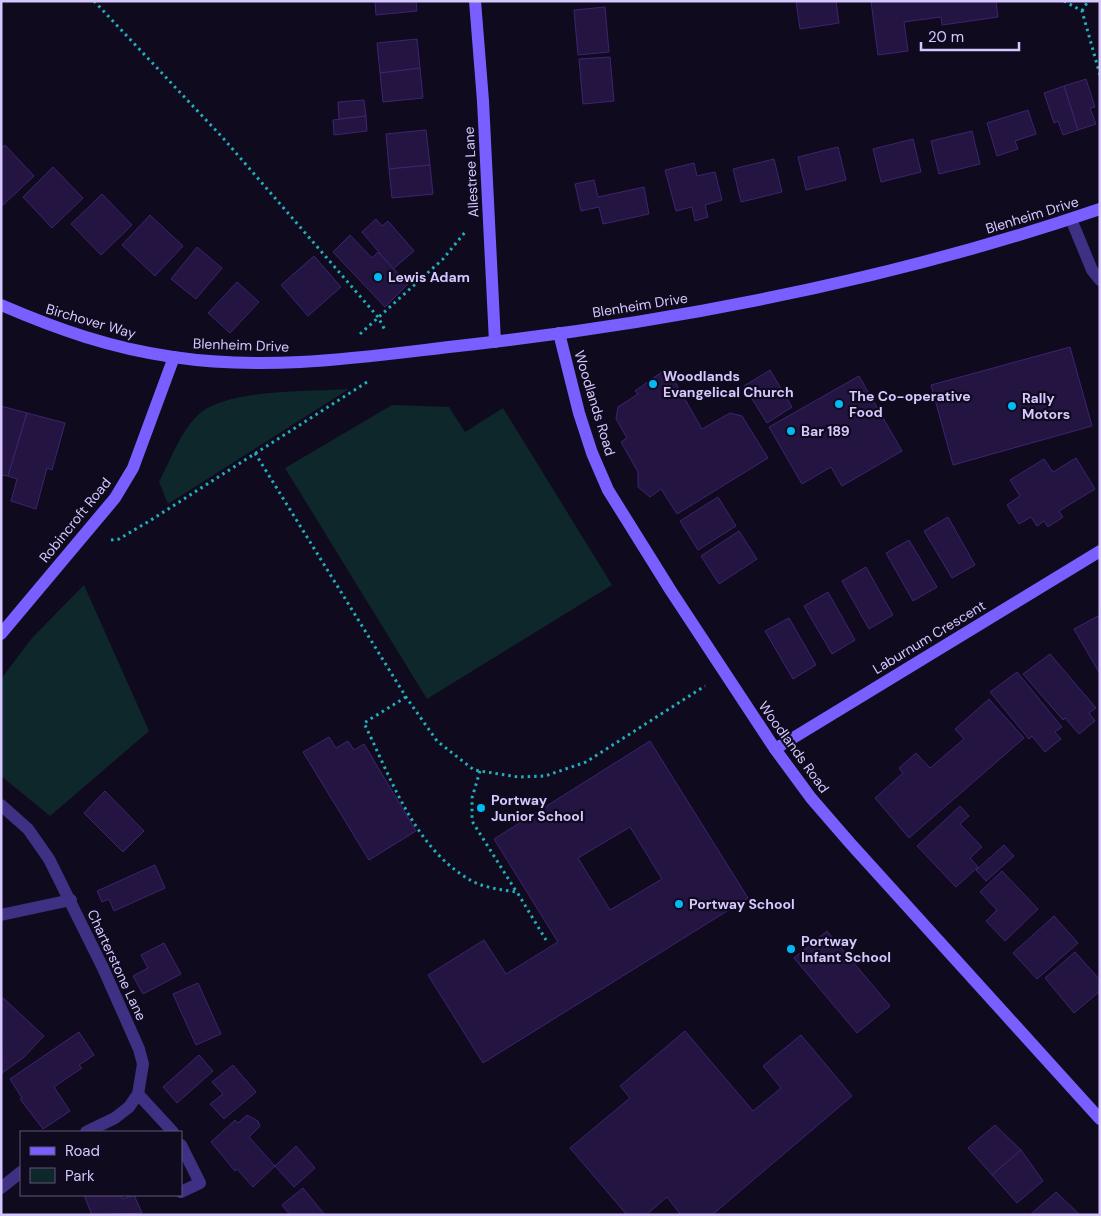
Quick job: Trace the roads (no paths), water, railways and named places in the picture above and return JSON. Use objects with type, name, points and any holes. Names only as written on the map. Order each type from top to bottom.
[{"type":"street","name":"Allestree Lane","points":[[475,1],[495,342]]},
{"type":"street","name":"Blenheim Drive","points":[[174,357],[254,364],[330,362],[495,342],[682,315],[824,288],[917,264],[1100,209]]},
{"type":"street","points":[[1070,219],[1092,270],[1100,280]]},
{"type":"street","name":"Birchover Way","points":[[1,305],[54,328],[110,345],[174,357]]},
{"type":"street","name":"Woodlands Road","points":[[559,333],[579,413],[592,453],[608,490],[775,750],[811,798],[850,843],[1100,1119]]},
{"type":"street","name":"Robincroft Road","points":[[1,634],[115,498],[133,468],[174,357]]},
{"type":"street","name":"Laburnum Crescent","points":[[775,750],[1100,551]]},
{"type":"street","name":"Charterstone Lane","points":[[1,805],[28,829],[49,859],[71,900],[139,1049],[142,1064],[138,1094]]},
{"type":"street","points":[[1,915],[71,900]]},
{"type":"street","points":[[88,1131],[115,1118],[128,1107],[138,1094],[172,1131]]},
{"type":"street","points":[[182,1147],[200,1183],[182,1192]]},
{"type":"street","points":[[1,1188],[20,1173]]},
{"type":"place","name":"Lewis Adam","points":[[378,277]]},
{"type":"place","name":"Woodlands Evangelical Church","points":[[653,384]]},
{"type":"place","name":"The Co-operative Food","points":[[839,404]]},
{"type":"place","name":"Rally Motors","points":[[1012,406]]},
{"type":"place","name":"Bar 189","points":[[791,431]]},
{"type":"place","name":"Portway Junior School","points":[[481,808]]},
{"type":"place","name":"Portway School","points":[[679,904]]},
{"type":"place","name":"Portway Infant School","points":[[791,949]]}]
